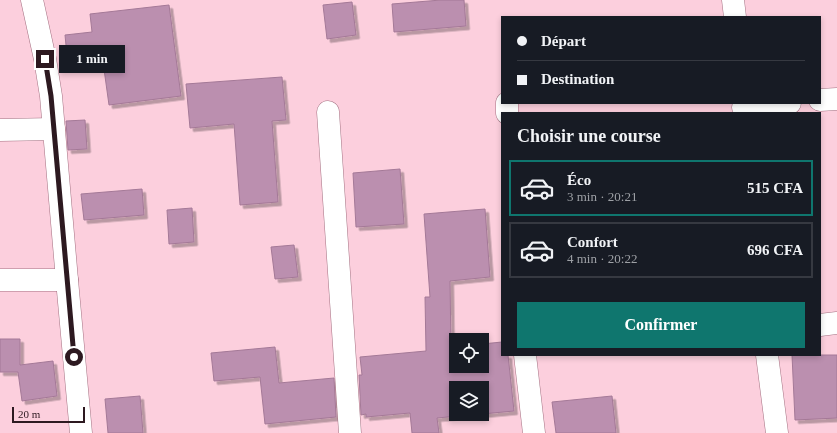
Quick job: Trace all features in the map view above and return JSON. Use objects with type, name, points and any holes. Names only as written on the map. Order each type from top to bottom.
[{"type":"street","points":[[32,0],[45,59],[51,96],[82,433]]},
{"type":"street","points":[[733,0],[735,16]]},
{"type":"street","points":[[821,100],[837,99]]},
{"type":"street","points":[[743,108],[781,104]]},
{"type":"street","points":[[328,112],[350,433]]},
{"type":"street","points":[[0,130],[54,129]]},
{"type":"street","points":[[0,280],[67,280]]},
{"type":"street","points":[[821,325],[837,323]]},
{"type":"street","points":[[525,356],[534,433]]},
{"type":"street","points":[[767,356],[777,433]]},
{"type":"building","points":[[441,0],[464,0],[466,26],[394,32],[392,4]]},
{"type":"building","points":[[352,2],[356,35],[327,39],[323,5]]},
{"type":"building","points":[[169,5],[181,96],[109,105],[103,62],[68,66],[65,35],[92,32],[90,14]]},
{"type":"building","points":[[282,77],[286,120],[272,121],[278,202],[240,205],[234,124],[190,128],[186,84]]},
{"type":"building","points":[[85,120],[87,149],[68,150],[66,121]]},
{"type":"building","points":[[400,169],[404,224],[356,227],[353,173]]},
{"type":"building","points":[[142,189],[144,215],[84,220],[81,194]]},
{"type":"building","points":[[192,208],[194,242],[169,244],[167,210]]},
{"type":"building","points":[[485,209],[490,277],[450,281],[451,333],[449,333],[449,373],[489,373],[489,343],[501,342],[501,356],[508,356],[514,411],[489,413],[489,381],[449,381],[449,417],[437,418],[439,433],[412,433],[410,413],[366,417],[366,414],[361,415],[359,375],[362,375],[360,357],[426,351],[425,297],[430,297],[424,214]]},
{"type":"building","points":[[294,245],[298,277],[275,279],[271,247]]},
{"type":"building","points":[[0,339],[20,339],[20,365],[53,361],[57,396],[22,401],[18,372],[0,372]]},
{"type":"building","points":[[275,347],[279,383],[334,378],[336,417],[265,424],[260,377],[214,381],[211,353]]},
{"type":"building","points":[[837,355],[837,418],[795,420],[792,356]]},
{"type":"building","points":[[140,396],[143,433],[108,433],[105,399]]},
{"type":"building","points":[[612,396],[616,433],[556,433],[552,402]]},
{"type":"route","points":[[45,59],[51,96],[74,357]]}]
